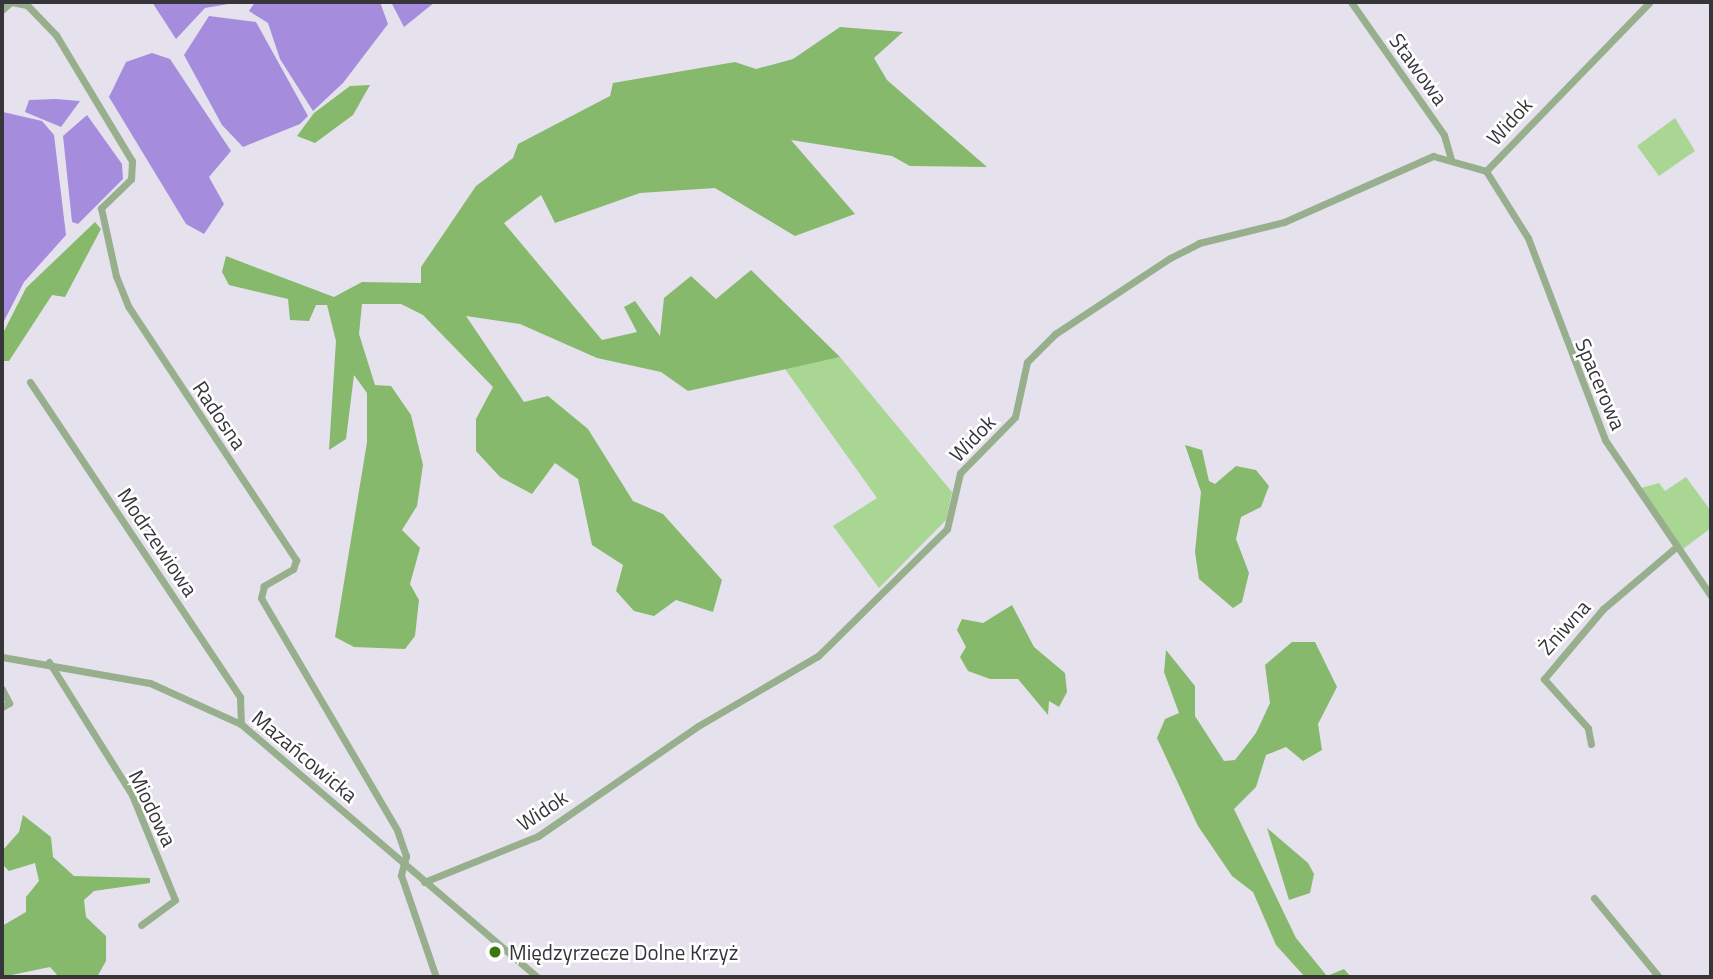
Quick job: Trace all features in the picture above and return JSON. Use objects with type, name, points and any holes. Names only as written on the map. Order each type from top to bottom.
[{"type":"street","name":"Radosna","points":[[2,10],[11,2],[27,5],[56,35],[132,161],[131,179],[101,208],[116,276],[128,306],[296,560],[264,586],[261,598],[397,830],[404,864]]},
{"type":"street","name":"Stawowa","points":[[1351,2],[1444,135],[1451,159]]},
{"type":"street","name":"Widok","points":[[424,881],[538,836],[698,726],[818,656],[947,529],[960,473],[1008,428],[1020,375],[1055,334],[1199,243],[1284,222],[1412,162],[1451,159],[1486,172],[1650,2]]},
{"type":"street","name":"Spacerowa","points":[[1486,172],[1528,238],[1605,440],[1711,596]]},
{"type":"street","name":"Modrzewiowa","points":[[30,382],[240,697],[241,724]]},
{"type":"street","name":"Żniwna","points":[[1591,744],[1588,728],[1544,679],[1603,609],[1676,547]]},
{"type":"street","name":"Mazańcowicka","points":[[2,657],[49,662],[150,683],[241,724],[537,977]]},
{"type":"street","name":"Miodowa","points":[[49,662],[132,794],[174,900],[141,925]]},
{"type":"street","points":[[2,689],[9,703],[2,707]]},
{"type":"street","points":[[404,864],[401,875],[436,977]]},
{"type":"street","points":[[1594,898],[1659,977]]},
{"type":"green space","points":[[840,27],[903,32],[874,58],[887,80],[987,167],[910,166],[892,156],[791,140],[855,214],[795,236],[715,188],[640,193],[555,223],[541,195],[504,223],[602,340],[637,332],[624,307],[635,301],[660,336],[664,298],[691,276],[716,299],[751,270],[840,357],[688,391],[661,372],[597,358],[520,324],[466,316],[524,402],[548,396],[588,429],[633,501],[663,514],[722,580],[713,612],[676,600],[654,616],[634,611],[616,591],[623,565],[592,545],[578,479],[555,463],[532,494],[500,477],[476,451],[476,419],[493,387],[423,315],[401,304],[362,304],[359,334],[375,385],[391,386],[411,415],[423,465],[417,506],[402,530],[420,548],[410,584],[419,600],[415,636],[405,649],[354,647],[335,637],[367,442],[367,393],[354,375],[346,439],[329,450],[336,341],[327,305],[316,305],[309,321],[290,320],[288,299],[229,285],[222,272],[226,256],[334,297],[362,282],[421,283],[421,267],[476,186],[513,158],[518,144],[610,96],[613,83],[735,62],[756,69],[793,59]]},
{"type":"green space","points":[[370,85],[353,115],[315,143],[297,136],[314,113],[350,86]]},
{"type":"green space","points":[[1675,118],[1695,151],[1659,176],[1637,146]]},
{"type":"green space","points":[[95,222],[101,229],[65,297],[52,295],[9,361],[2,361],[2,335],[26,288]]},
{"type":"green space","points":[[840,357],[952,492],[946,520],[879,588],[833,526],[877,498],[785,369]]},
{"type":"green space","points":[[1185,445],[1202,450],[1209,481],[1215,484],[1236,466],[1256,470],[1269,486],[1261,507],[1241,517],[1236,539],[1249,573],[1242,602],[1233,608],[1199,579],[1195,552],[1201,492]]},
{"type":"green space","points":[[1686,477],[1711,511],[1711,528],[1683,549],[1641,488],[1659,483],[1665,491]]},
{"type":"green space","points":[[1012,605],[1034,647],[1065,673],[1067,692],[1059,707],[1049,701],[1048,715],[1018,679],[990,679],[968,671],[960,657],[966,647],[957,630],[962,619],[983,623]]},
{"type":"green space","points":[[1292,642],[1315,642],[1337,687],[1318,724],[1322,750],[1303,761],[1286,747],[1266,755],[1256,787],[1234,809],[1296,938],[1327,976],[1344,969],[1351,977],[1305,977],[1276,945],[1253,892],[1232,876],[1198,826],[1157,738],[1165,719],[1179,713],[1164,672],[1166,650],[1195,686],[1195,716],[1224,761],[1235,760],[1256,733],[1270,703],[1265,665]]},
{"type":"green space","points":[[23,815],[51,837],[53,857],[74,876],[150,878],[150,883],[94,891],[84,900],[86,917],[106,936],[106,961],[97,977],[59,977],[50,967],[2,977],[2,926],[26,912],[26,897],[39,881],[35,863],[9,871],[4,866],[2,851],[19,832]]},
{"type":"green space","points":[[1267,828],[1308,863],[1314,874],[1310,893],[1289,900]]},
{"type":"shaded area","points":[[152,2],[240,2],[205,8],[176,39]]},
{"type":"shaded area","points":[[255,2],[380,2],[388,24],[343,83],[313,111],[280,59],[268,23],[249,11]]},
{"type":"shaded area","points":[[391,2],[435,2],[404,27]]},
{"type":"shaded area","points":[[209,16],[256,22],[308,116],[300,124],[243,147],[222,125],[184,55]]},
{"type":"shaded area","points":[[152,53],[170,59],[231,151],[209,177],[224,204],[204,234],[186,224],[109,97],[126,62]]},
{"type":"shaded area","points":[[29,100],[80,101],[61,127],[25,112]]},
{"type":"shaded area","points":[[3,112],[42,121],[54,135],[66,235],[24,282],[2,325]]},
{"type":"shaded area","points":[[87,115],[122,164],[123,179],[78,224],[72,222],[63,136]]},
{"type":"place","name":"Międzyrzecze Dolne Krzyż","points":[[495,952]]}]
